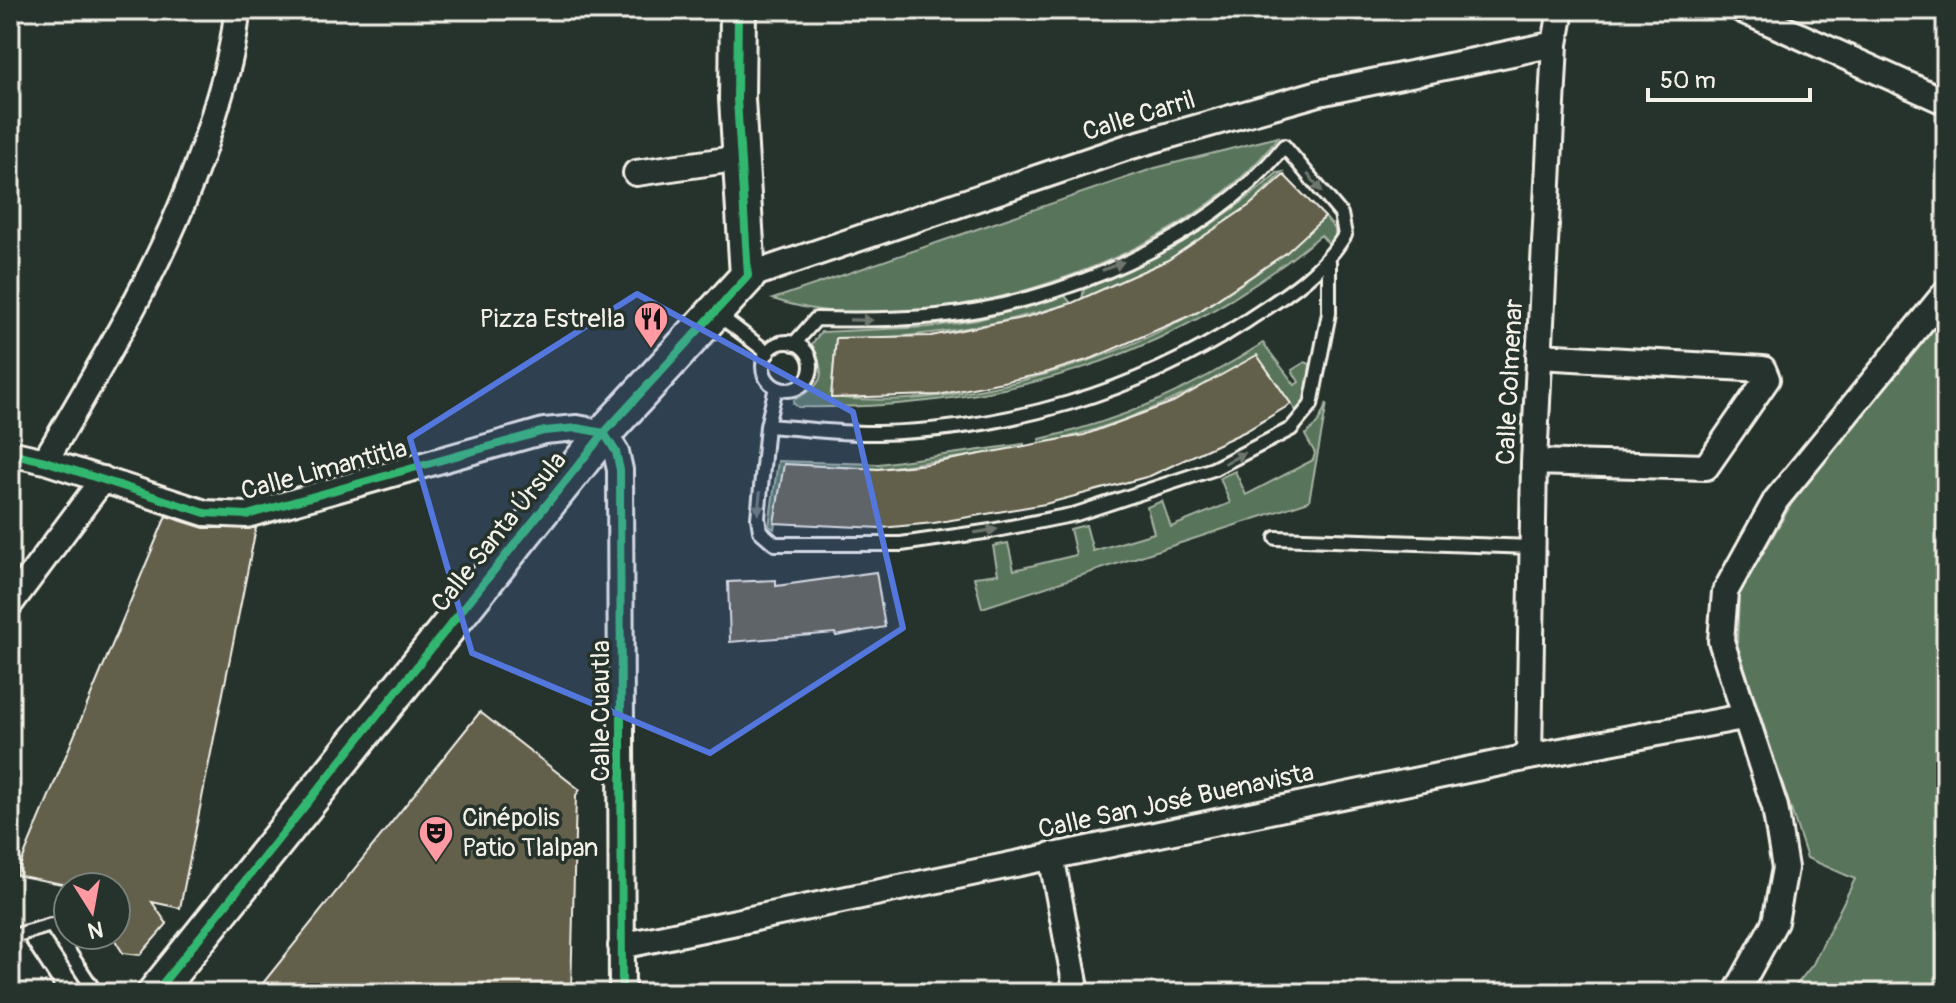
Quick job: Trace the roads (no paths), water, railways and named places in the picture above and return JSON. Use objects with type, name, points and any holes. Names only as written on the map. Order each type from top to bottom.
[{"type":"street","points":[[45,461],[148,283],[180,216],[204,152],[224,80],[237,10]]},
{"type":"street","points":[[738,10],[737,99],[748,276]]},
{"type":"street","name":"Calle Colmenar","points":[[1529,757],[1534,462],[1555,44],[1561,10]]},
{"type":"street","points":[[1757,13],[1946,102]]},
{"type":"street","name":"Calle Carril","points":[[748,276],[1128,147],[1319,93],[1555,44]]},
{"type":"street","points":[[636,173],[741,158]]},
{"type":"street","name":"Calle Santa Úrsula","points":[[155,993],[604,433],[748,276]]},
{"type":"street","points":[[1736,993],[1775,922],[1785,868],[1775,807],[1743,717],[1721,641],[1725,592],[1776,500],[1946,292]]},
{"type":"street","points":[[1534,462],[1706,467],[1767,379],[1763,369],[1539,356]]},
{"type":"street","name":"Calle Limantitla","points":[[10,453],[45,461],[205,513],[247,515],[544,431],[577,428],[604,433]]},
{"type":"street","name":"Calle Cuautla","points":[[604,433],[616,452],[620,470],[622,993]]},
{"type":"street","points":[[10,604],[103,479]]},
{"type":"street","name":"Calle San José Buenavista","points":[[621,946],[1529,757],[1743,717]]},
{"type":"street","points":[[1051,855],[1077,993]]},
{"type":"street","points":[[10,953],[36,993]]},
{"type":"lane","points":[[767,426],[876,433],[978,423],[1070,405],[1156,374],[1248,320],[1300,286],[1329,261],[1345,235],[1341,214],[1284,146],[1261,176],[1229,203],[1134,258],[1003,305],[939,316],[816,319],[794,344]]},
{"type":"lane","points":[[776,387],[767,426],[758,518],[760,531],[775,544],[901,544],[1076,514],[1213,469],[1291,429],[1311,405],[1329,313],[1329,261]]},
{"type":"lane","points":[[716,313],[768,353]]},
{"type":"lane","points":[[779,344],[794,344],[810,360],[809,376],[799,387],[776,387],[765,376],[768,353],[779,344]]},
{"type":"lane","points":[[1276,538],[1532,547]]},
{"type":"lane","points":[[10,937],[51,925],[96,993]]},
{"type":"place","name":"Pizza Estrella","points":[[651,350]]},
{"type":"place","name":"Cinépolis Patio Tlalpan","points":[[436,864]]}]
